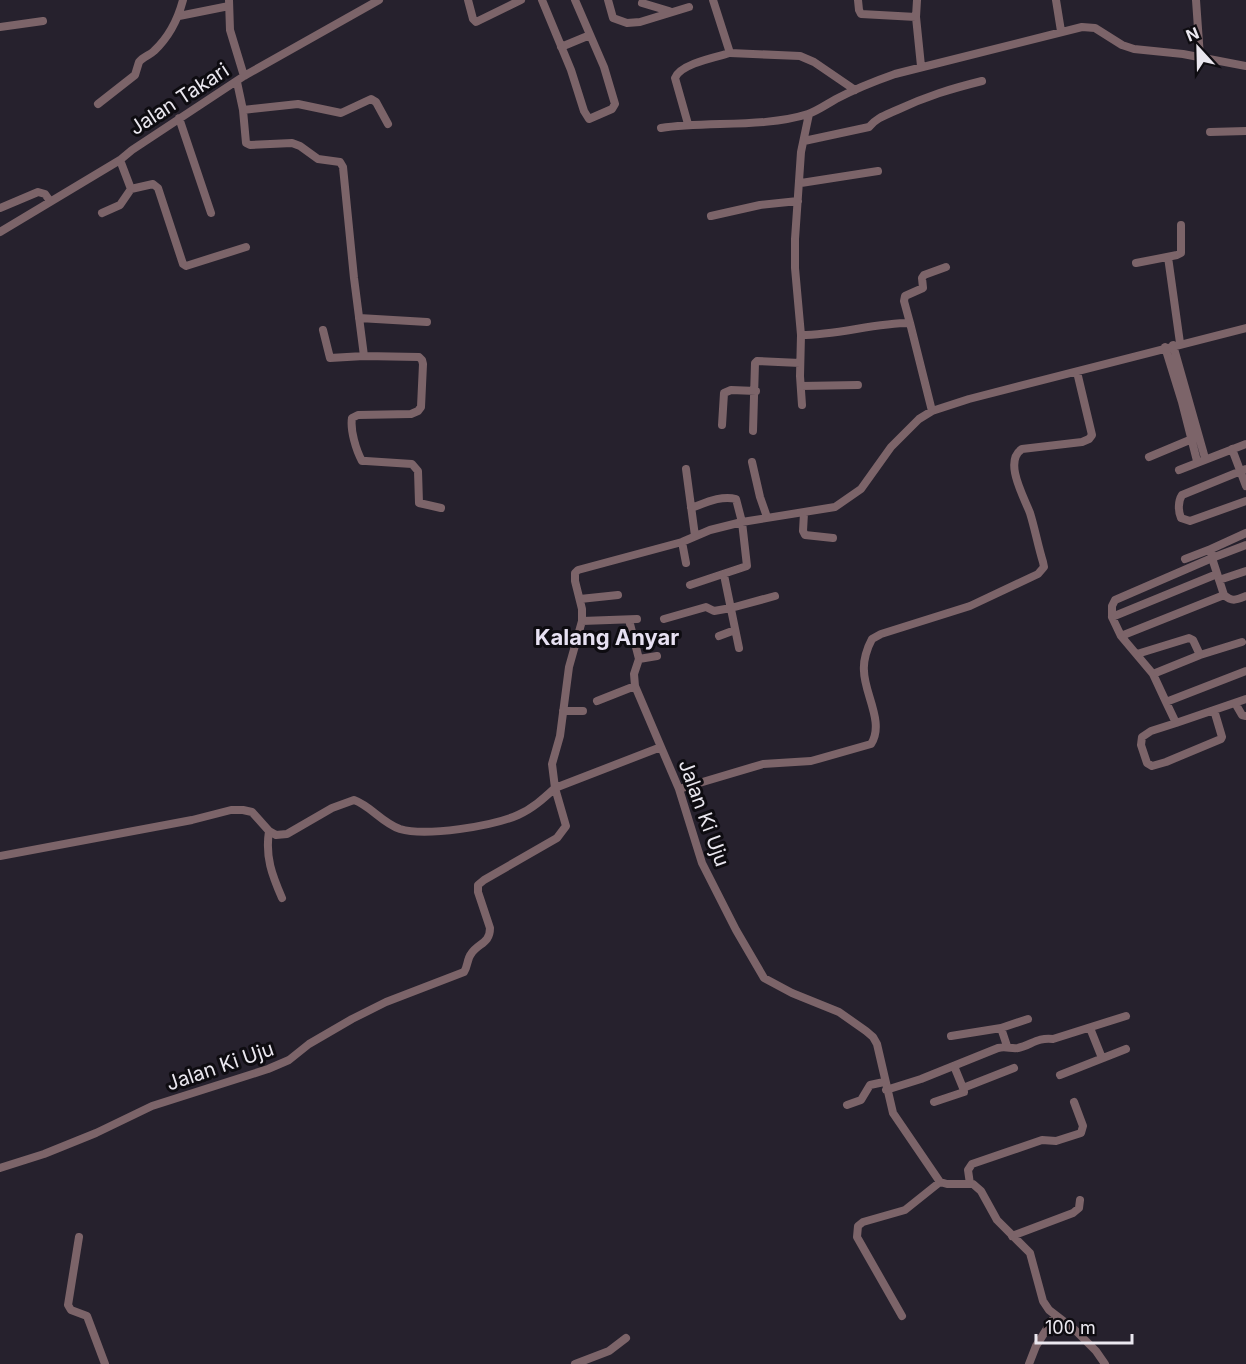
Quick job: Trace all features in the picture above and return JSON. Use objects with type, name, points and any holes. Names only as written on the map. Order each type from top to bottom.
[{"type":"street","points":[[98,104],[135,75],[139,62],[154,51],[179,16],[183,0]]},
{"type":"street","name":"Jalan Takari","points":[[0,232],[120,160],[179,118],[240,79],[379,0]]},
{"type":"street","points":[[468,0],[476,22],[520,0]]},
{"type":"street","points":[[542,0],[572,70],[586,118],[592,118],[612,109],[615,104],[604,67],[575,0]]},
{"type":"street","points":[[608,0],[613,18],[631,23],[690,7]]},
{"type":"street","points":[[713,0],[730,53]]},
{"type":"street","points":[[858,0],[861,14],[916,17]]},
{"type":"street","points":[[917,0],[916,17],[921,66]]},
{"type":"street","points":[[1056,0],[1061,31]]},
{"type":"street","points":[[1196,0],[1200,57]]},
{"type":"street","points":[[641,1],[647,19]]},
{"type":"street","points":[[641,1],[670,12]]},
{"type":"street","points":[[179,16],[229,3],[232,44],[240,79],[246,143],[250,145],[292,144],[300,146],[318,159],[340,162],[343,167],[364,356]]},
{"type":"street","points":[[0,27],[43,21]]},
{"type":"street","points":[[661,128],[688,124],[729,124],[809,114],[870,82],[921,66],[1005,48],[1061,31],[1090,27],[1127,47],[1246,66]]},
{"type":"street","points":[[561,47],[590,35]]},
{"type":"street","points":[[688,124],[675,78],[677,72],[730,53],[800,56],[855,90]]},
{"type":"street","points":[[804,141],[869,127],[875,120],[921,98],[982,81]]},
{"type":"street","points":[[243,110],[298,104],[341,113],[371,99],[376,102],[387,124]]},
{"type":"street","points":[[802,405],[801,335],[795,268],[801,152],[809,114]]},
{"type":"street","points":[[179,118],[211,213]]},
{"type":"street","points":[[1210,132],[1246,131]]},
{"type":"street","points":[[120,160],[131,189]]},
{"type":"street","points":[[801,183],[878,171]]},
{"type":"street","points":[[102,213],[120,205],[131,189],[153,184],[158,188],[183,264],[186,266],[246,247]]},
{"type":"street","points":[[0,208],[38,192],[45,194],[50,201]]},
{"type":"street","points":[[711,216],[760,205],[798,201]]},
{"type":"street","points":[[1136,264],[1181,252],[1181,225]]},
{"type":"street","points":[[1168,257],[1173,345],[1192,439],[1201,460]]},
{"type":"street","points":[[932,411],[904,300],[905,296],[922,289],[924,275],[946,267]]},
{"type":"street","points":[[358,318],[427,322]]},
{"type":"street","points":[[801,335],[822,335],[896,323],[910,323]]},
{"type":"street","points":[[0,856],[192,820],[231,810],[252,812],[269,831],[276,835],[287,834],[332,808],[354,800],[360,802],[382,820],[402,829],[420,833],[449,830],[517,816],[542,800],[555,788],[552,764],[560,736],[569,668],[582,621],[580,599],[575,581],[575,573],[579,570],[682,542],[742,522],[835,507],[861,489],[891,447],[909,427],[932,411],[969,399],[1173,345],[1246,328]]},
{"type":"street","points":[[323,330],[330,358],[419,357],[422,360],[421,407],[418,411],[411,414],[357,415],[352,418],[351,424],[362,461],[416,466],[419,503],[441,508]]},
{"type":"street","points":[[1173,345],[1201,460]]},
{"type":"street","points":[[753,431],[756,362],[800,363]]},
{"type":"street","points":[[679,789],[763,764],[811,761],[871,744],[875,724],[864,669],[872,639],[897,628],[970,606],[1038,574],[1044,567],[1030,514],[1016,477],[1015,456],[1022,448],[1082,442],[1092,435],[1077,372]]},
{"type":"street","points":[[801,386],[858,385]]},
{"type":"street","points":[[722,425],[724,393],[731,390],[756,391]]},
{"type":"street","points":[[1149,457],[1192,439]]},
{"type":"street","points":[[1179,470],[1246,444]]},
{"type":"street","points":[[1232,449],[1243,470],[1246,486]]},
{"type":"street","points":[[752,462],[767,517]]},
{"type":"street","points":[[686,469],[695,536]]},
{"type":"street","points":[[1243,470],[1182,495],[1179,513],[1181,518],[1190,521],[1246,501]]},
{"type":"street","points":[[690,585],[747,566],[739,506],[734,498],[713,500],[691,508]]},
{"type":"street","points":[[804,513],[805,536],[833,538]]},
{"type":"street","points":[[1185,559],[1246,533]]},
{"type":"street","points":[[682,542],[686,563]]},
{"type":"street","points":[[1176,723],[1153,674],[1121,636],[1112,617],[1112,606],[1115,600],[1246,545]]},
{"type":"street","points":[[1211,549],[1224,595],[1234,601],[1246,596]]},
{"type":"street","points":[[1112,617],[1218,577],[1246,571]]},
{"type":"street","points":[[724,575],[739,648]]},
{"type":"street","points":[[580,599],[618,595]]},
{"type":"street","points":[[1121,636],[1224,595]]},
{"type":"street","points":[[664,619],[706,607],[714,611],[774,596]]},
{"type":"street","points":[[582,621],[633,620],[639,659],[634,674],[635,686],[661,747]]},
{"type":"street","points":[[719,636],[735,630]]},
{"type":"street","points":[[1137,654],[1189,639],[1193,640],[1200,655]]},
{"type":"street","points":[[1153,674],[1200,655],[1242,642]]},
{"type":"street","points":[[639,659],[657,656]]},
{"type":"street","points":[[1166,702],[1246,671]]},
{"type":"street","points":[[597,701],[635,686]]},
{"type":"street","points":[[1214,710],[1222,736],[1221,740],[1166,762],[1152,766],[1147,763],[1141,745],[1142,737],[1151,731],[1246,699]]},
{"type":"street","points":[[1235,703],[1242,715],[1246,716]]},
{"type":"street","points":[[564,711],[583,711]]},
{"type":"street","name":"Jalan Ki Uju","points":[[0,1168],[44,1154],[96,1133],[152,1106],[278,1065],[352,1019],[386,1002],[464,972],[471,954],[486,942],[490,934],[478,885],[558,838],[564,832],[566,826],[555,788],[661,747],[679,789],[702,863],[736,930],[764,978],[839,1012],[873,1037],[877,1044],[893,1113],[940,1182]]},
{"type":"street","points":[[269,831],[267,856],[270,872],[282,898]]},
{"type":"street","points":[[847,1106],[861,1100],[870,1085],[885,1086],[954,1066],[1007,1046],[1016,1048],[1034,1040],[1053,1039],[1126,1016]]},
{"type":"street","points":[[951,1036],[1001,1028],[1028,1019]]},
{"type":"street","points":[[1001,1028],[1007,1046]]},
{"type":"street","points":[[1090,1028],[1102,1058]]},
{"type":"street","points":[[1060,1076],[1125,1048]]},
{"type":"street","points":[[934,1102],[964,1092],[954,1066]]},
{"type":"street","points":[[963,1088],[1014,1068]]},
{"type":"street","points":[[970,1184],[968,1170],[972,1164],[1042,1140],[1056,1141],[1081,1133],[1083,1126],[1074,1102]]},
{"type":"street","points":[[902,1316],[857,1237],[858,1226],[863,1221],[905,1210],[940,1182],[970,1184],[981,1191],[991,1212],[1030,1253],[1043,1301],[1055,1316],[1075,1330],[1096,1350],[1105,1364]]},
{"type":"street","points":[[1012,1236],[1073,1212],[1079,1208],[1080,1200]]},
{"type":"street","points":[[79,1237],[68,1305],[71,1310],[87,1316],[105,1364]]},
{"type":"street","points":[[1029,1364],[1036,1346],[1055,1316]]},
{"type":"street","points":[[575,1364],[609,1352],[626,1338]]},
{"type":"district","name":"Kalang Anyar","points":[[607,637]]}]
